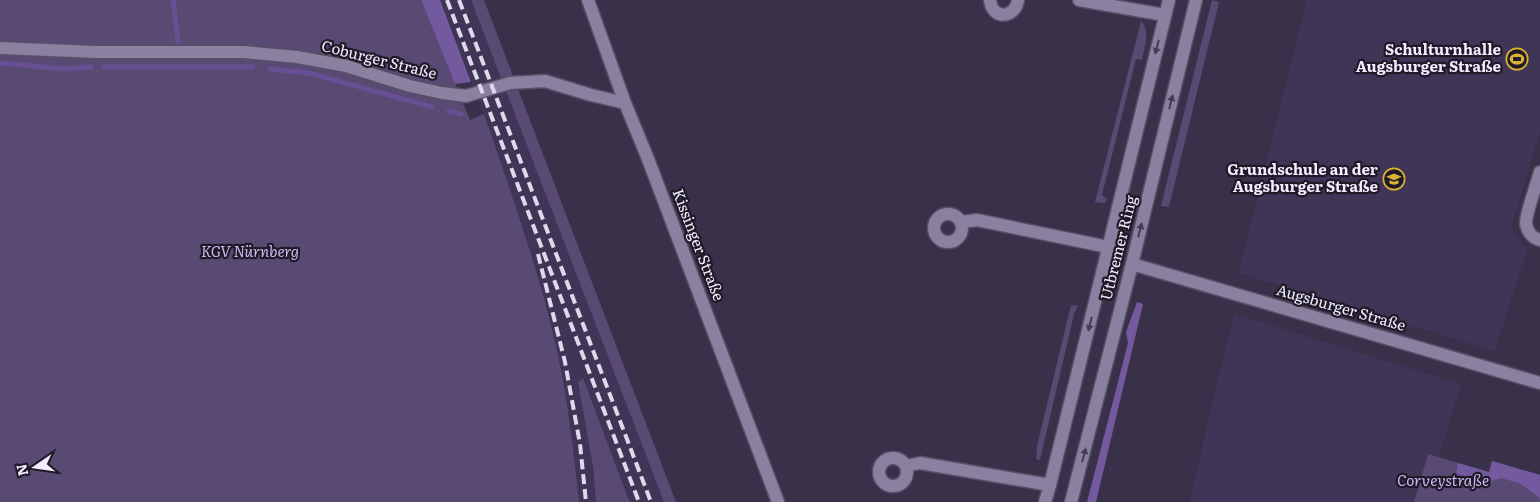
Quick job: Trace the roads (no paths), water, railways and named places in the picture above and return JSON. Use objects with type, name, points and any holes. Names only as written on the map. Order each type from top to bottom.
[{"type":"street","name":"Kissinger Straße","points":[[588,0],[625,103],[778,502]]},
{"type":"street","points":[[990,0],[991,7],[1002,15],[1015,9],[1018,0]]},
{"type":"street","points":[[1079,0],[1165,15]]},
{"type":"street","name":"Utbremer Ring","points":[[1045,502],[1169,0]]},
{"type":"street","name":"Utbremer Ring","points":[[1071,502],[1132,264],[1196,0]]},
{"type":"street","name":"Coburger Straße","points":[[0,48],[96,52],[244,52],[297,57],[346,66],[410,86],[442,93],[466,96],[510,83],[545,81],[625,103]]},
{"type":"street","points":[[1540,172],[1526,221],[1528,231],[1534,239],[1540,240]]},
{"type":"street","name":"Utbremer Ring","points":[[961,222],[977,220],[1108,247]]},
{"type":"street","name":"Augsburger Straße","points":[[1132,264],[1540,383]]},
{"type":"street","points":[[906,466],[920,463],[1050,485]]},
{"type":"waterway","points":[[173,0],[178,41]]},
{"type":"waterway","points":[[0,63],[64,69],[91,67]]},
{"type":"waterway","points":[[104,67],[253,67]]},
{"type":"waterway","points":[[270,69],[309,73],[432,107]]},
{"type":"waterway","points":[[449,111],[461,114]]},
{"type":"railway","points":[[447,0],[639,502]]},
{"type":"railway","points":[[459,0],[651,502]]},
{"type":"railway","points":[[538,254],[565,362],[580,444],[586,502]]},
{"type":"place","name":"Schulturnhalle Augsburger Straße","points":[[1517,59]]},
{"type":"place","name":"Grundschule an der Augsburger Straße","points":[[1394,179]]},
{"type":"park label","name":"KGV Nürnberg","points":[[250,252]]},
{"type":"park label","name":"Corveystraße","points":[[1443,481]]}]
